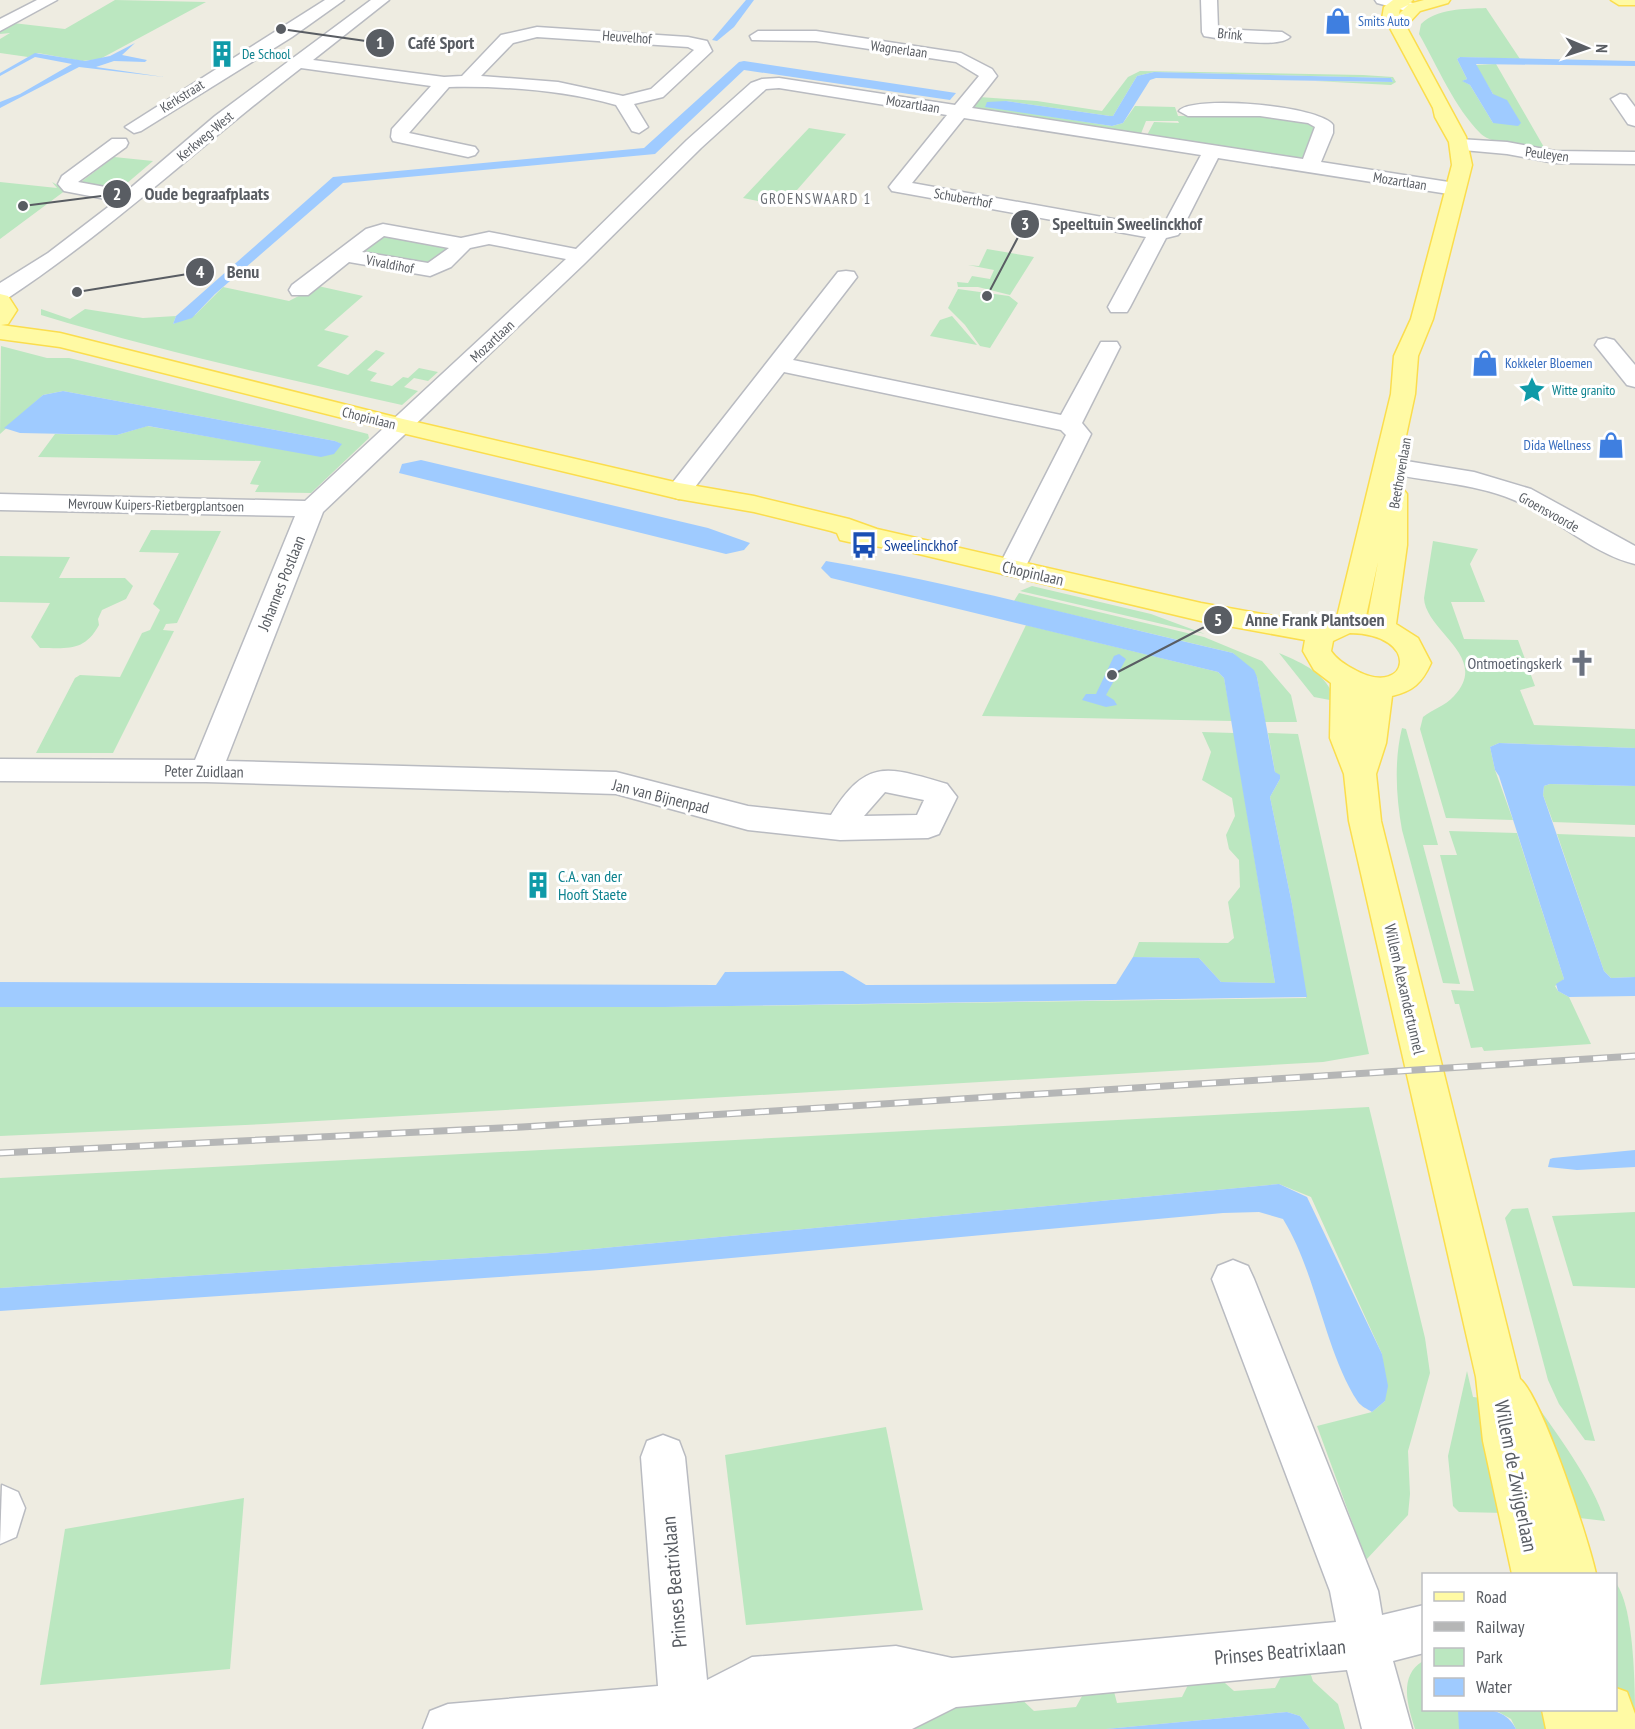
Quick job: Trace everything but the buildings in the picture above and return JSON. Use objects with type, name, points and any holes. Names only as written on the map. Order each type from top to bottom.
[{"type":"main road","points":[[1442,0],[1400,3],[1397,25],[1442,108],[1442,115],[1466,152]]},
{"type":"main road","points":[[1619,0],[1635,0]]},
{"type":"main road","name":"Beethovenlaan","points":[[1350,624],[1426,349],[1422,319],[1466,152]]},
{"type":"main road","name":"Chopinlaan","points":[[1,317],[31,338],[60,340],[402,426],[679,491],[790,525],[835,534],[870,536],[1196,613],[1262,640],[1321,646]]},
{"type":"main road","name":"Beethovenlaan","points":[[1382,628],[1382,604],[1394,544],[1392,507],[1394,467]]},
{"type":"main road","points":[[1350,624],[1382,628],[1407,643],[1413,650],[1415,670],[1405,680],[1378,687],[1346,680],[1326,667],[1321,646],[1334,627],[1350,624]]},
{"type":"main road","name":"Willem Alexandertunnel","points":[[1346,680],[1345,738],[1360,774],[1365,822],[1456,1204]]},
{"type":"main road","name":"Willem Alexandertunnel","points":[[1360,774],[1371,743],[1378,687]]},
{"type":"main road","name":"Willem de Zwijgerlaan","points":[[1456,1204],[1498,1377],[1505,1441],[1536,1573]]},
{"type":"main road","name":"Willem de Zwijgerlaan","points":[[1498,1377],[1532,1442],[1551,1494],[1572,1573]]},
{"type":"main road","points":[[1567,1711],[1571,1729]]},
{"type":"main road","points":[[1609,1711],[1614,1729]]},
{"type":"street","points":[[0,26],[49,0]]},
{"type":"street","name":"Kerkstraat","points":[[134,127],[238,60],[262,50],[336,0]]},
{"type":"street","name":"Kerkweg-West","points":[[0,293],[55,257],[131,198],[222,120],[381,0]]},
{"type":"street","name":"Brink","points":[[1209,0],[1210,32],[1227,36],[1282,37]]},
{"type":"street","name":"Heuvelhof","points":[[303,60],[444,82],[466,81],[579,90],[622,101],[657,93],[703,51],[701,45],[688,42],[537,32],[507,39],[466,81]]},
{"type":"street","name":"Wagnerlaan","points":[[758,36],[816,36],[961,58],[974,64],[988,76],[960,111]]},
{"type":"street","points":[[262,50],[303,60]]},
{"type":"street","points":[[444,82],[402,127],[400,137],[468,151]]},
{"type":"street","name":"Mozartlaan","points":[[402,426],[581,256],[694,144],[762,84],[779,83],[1455,189]]},
{"type":"street","points":[[1620,99],[1635,120]]},
{"type":"street","points":[[622,101],[639,126]]},
{"type":"street","name":"Schuberthof","points":[[960,111],[899,186],[1158,233]]},
{"type":"street","points":[[1188,111],[1289,112],[1314,117],[1324,125],[1324,133],[1310,166]]},
{"type":"street","points":[[119,143],[69,180],[68,184],[71,187],[131,198]]},
{"type":"street","points":[[1119,307],[1158,233],[1171,231],[1212,151]]},
{"type":"street","name":"Peuleyen","points":[[1466,152],[1555,157],[1635,158]]},
{"type":"street","name":"Vivaldihof","points":[[300,290],[345,255],[374,233],[383,230],[460,244],[460,249],[439,267],[430,270],[345,255]]},
{"type":"street","points":[[460,244],[489,238],[581,256]]},
{"type":"street","points":[[679,491],[846,277]]},
{"type":"street","points":[[1606,345],[1635,380]]},
{"type":"street","points":[[1070,424],[1109,347]]},
{"type":"street","points":[[778,364],[1070,424],[1079,434],[1012,568]]},
{"type":"street","name":"Johannes Postlaan","points":[[206,771],[311,509],[402,426]]},
{"type":"street","name":"Groensvoorde","points":[[1394,467],[1523,495],[1588,534],[1635,556]]},
{"type":"street","name":"Mevrouw Kuipers-Rietbergplantsoen","points":[[0,502],[311,509]]},
{"type":"street","name":"Peter Zuidlaan","points":[[0,770],[206,771],[408,777]]},
{"type":"street","name":"Jan van Bijnenpad","points":[[408,777],[616,783],[748,818],[840,828]]},
{"type":"street","name":"Prinses Beatrixlaan","points":[[448,1729],[696,1707],[754,1722],[867,1712],[900,1708],[952,1683],[1364,1644],[1354,1591],[1233,1279]]},
{"type":"street","name":"Prinses Beatrixlaan","points":[[663,1457],[696,1707]]},
{"type":"street","points":[[1387,1729],[1364,1644],[1422,1630]]},
{"type":"green space","points":[[115,0],[206,2],[100,59],[82,61],[38,53],[28,57],[0,53],[0,39],[10,33],[0,34],[0,30],[13,23],[65,29]]},
{"type":"green space","points":[[1486,8],[1520,59],[1460,57],[1457,59],[1467,79],[1463,81],[1470,85],[1493,123],[1493,94],[1475,65],[1496,64],[1545,149],[1502,143],[1481,134],[1463,112],[1419,34],[1421,24],[1435,15],[1452,10]]},
{"type":"green space","points":[[1140,71],[1363,75],[1393,77],[1396,82],[1391,85],[1315,81],[1393,82],[1391,78],[1154,72],[1137,76],[1113,116],[1006,101],[985,106],[1112,126],[1123,123],[1135,106],[1175,107],[1178,116],[1290,115],[1316,125],[1304,159],[1299,161],[1146,137],[1154,122],[1179,123],[1178,121],[1146,121],[1140,136],[972,107],[979,97],[1037,101],[1102,111],[1128,77]]},
{"type":"green space","points":[[809,128],[846,134],[783,206],[743,198]]},
{"type":"green space","points":[[114,157],[153,161],[119,190],[81,182]]},
{"type":"green space","points":[[0,182],[57,188],[52,182],[66,190],[0,239]]},
{"type":"green space","points":[[381,235],[450,248],[430,264],[365,255],[363,250]]},
{"type":"green space","points":[[987,249],[1034,257],[1010,295],[978,287],[958,287],[957,282],[968,283],[972,276],[990,279],[994,270],[968,265],[979,266]]},
{"type":"green space","points":[[318,286],[363,296],[324,330],[349,336],[317,366],[348,375],[376,350],[385,353],[367,370],[377,373],[370,381],[392,386],[403,377],[408,378],[419,368],[438,372],[428,381],[414,378],[404,387],[418,391],[402,405],[176,352],[41,315],[41,309],[70,319],[85,309],[143,318],[176,316],[173,324],[195,315],[223,287],[289,301]]},
{"type":"green space","points":[[958,289],[1009,296],[1018,303],[990,348],[980,346],[965,325],[948,308]]},
{"type":"green space","points":[[952,316],[977,345],[930,336],[940,320]]},
{"type":"green space","points":[[1,346],[47,358],[69,358],[86,362],[368,434],[369,438],[311,493],[255,492],[259,485],[250,484],[261,461],[38,457],[55,434],[117,435],[147,426],[321,456],[341,444],[335,441],[63,391],[43,395],[0,434]]},
{"type":"green space","points":[[151,530],[221,531],[177,623],[166,624],[163,630],[174,631],[113,753],[36,753],[75,678],[80,675],[120,677],[142,633],[150,630],[160,610],[153,604],[179,553],[139,552]]},
{"type":"green space","points":[[1433,541],[1478,549],[1470,564],[1485,602],[1451,602],[1464,639],[1518,640],[1535,686],[1520,690],[1534,725],[1635,729],[1635,748],[1499,743],[1490,747],[1495,770],[1513,820],[1446,818],[1420,729],[1423,717],[1454,696],[1463,682],[1465,669],[1461,657],[1427,610],[1424,598]]},
{"type":"green space","points":[[0,556],[70,557],[59,578],[125,578],[133,586],[126,599],[102,610],[98,619],[99,625],[93,634],[81,644],[67,648],[40,648],[31,637],[50,603],[0,602]]},
{"type":"green space","points":[[1032,586],[1151,614],[1205,634],[1020,591]]},
{"type":"green space","points":[[1019,593],[1204,637],[1262,661],[1291,695],[1297,722],[1265,722],[1257,677],[1233,653],[1014,601]]},
{"type":"green space","points":[[1026,625],[1218,672],[1224,678],[1232,721],[982,716]]},
{"type":"green space","points":[[1279,653],[1306,666],[1320,676],[1335,701],[1314,697]]},
{"type":"green space","points":[[1402,728],[1406,729],[1438,845],[1423,845],[1460,984],[1443,983],[1402,830],[1397,779],[1399,740]]},
{"type":"green space","points":[[1202,732],[1234,733],[1275,983],[1221,982],[1199,958],[1133,957],[1139,942],[1228,943],[1234,938],[1228,902],[1240,887],[1239,860],[1229,849],[1226,835],[1235,816],[1232,798],[1202,780],[1211,752]]},
{"type":"green space","points":[[1268,733],[1298,734],[1369,1054],[1323,1062],[265,1124],[0,1136],[0,1007],[664,1007],[1306,998],[1292,904],[1270,797],[1280,779],[1275,772]]},
{"type":"green space","points":[[1550,784],[1635,786],[1635,825],[1553,822],[1543,795],[1544,786]]},
{"type":"green space","points":[[1449,831],[1517,833],[1564,979],[1555,986],[1558,991],[1569,997],[1591,1044],[1484,1051],[1482,1047],[1471,1048],[1459,1004],[1455,1004],[1451,990],[1474,991],[1440,855],[1457,855]]},
{"type":"green space","points":[[1557,834],[1635,837],[1635,977],[1611,978],[1604,971]]},
{"type":"green space","points":[[1369,1107],[1425,1338],[1430,1373],[1408,1451],[1410,1494],[1408,1515],[1366,1560],[1317,1426],[1372,1412],[1385,1401],[1382,1354],[1311,1197],[1279,1184],[551,1253],[0,1288],[0,1178]]},
{"type":"green space","points":[[1528,1208],[1595,1441],[1585,1440],[1559,1404],[1548,1380],[1505,1218],[1512,1209]]},
{"type":"green space","points":[[1635,1212],[1635,1288],[1573,1286],[1552,1216]]},
{"type":"green space","points":[[1467,1371],[1473,1397],[1482,1398],[1506,1513],[1459,1512],[1453,1506],[1448,1456]]},
{"type":"green space","points":[[1534,1401],[1583,1474],[1605,1521],[1571,1517]]},
{"type":"green space","points":[[886,1427],[923,1610],[746,1625],[725,1455]]},
{"type":"green space","points":[[244,1498],[230,1669],[40,1685],[65,1529]]},
{"type":"green space","points":[[1617,1585],[1627,1612],[1633,1652],[1635,1729],[1626,1729],[1617,1694]]},
{"type":"green space","points":[[1422,1662],[1422,1711],[1459,1711],[1459,1729],[1415,1729],[1407,1692],[1410,1675]]},
{"type":"green space","points":[[1308,1666],[1313,1681],[1338,1704],[1345,1729],[1310,1729],[1300,1716],[1287,1712],[1106,1729],[822,1729],[954,1700],[1016,1694],[1034,1711],[1076,1707],[1087,1687],[1112,1684],[1117,1703],[1182,1697],[1192,1677],[1216,1675],[1234,1691],[1275,1688],[1285,1669]]},
{"type":"green space","points":[[1497,1711],[1553,1711],[1558,1729],[1516,1729],[1511,1719]]},
{"type":"water","points":[[746,0],[754,0],[734,27],[717,41],[712,40]]},
{"type":"water","points":[[135,43],[122,55],[147,60],[145,62],[114,61],[96,67],[164,77],[79,67],[0,108],[0,102],[20,94],[72,64],[35,57],[0,76],[0,73],[35,53],[85,61],[110,56]]},
{"type":"water","points":[[1460,57],[1635,61],[1635,66],[1476,64],[1493,94],[1507,100],[1521,123],[1518,126],[1493,123],[1470,85],[1462,81],[1467,79],[1457,59]]},
{"type":"water","points":[[739,62],[956,93],[950,100],[744,70],[655,154],[343,183],[215,294],[192,318],[173,324],[176,316],[333,177],[644,148]]},
{"type":"water","points":[[1154,72],[1391,78],[1393,82],[1156,78],[1150,80],[1123,123],[1112,126],[985,107],[987,102],[1006,101],[1113,116],[1137,76]]},
{"type":"water","points":[[63,391],[342,444],[334,454],[321,457],[148,426],[117,435],[20,433],[4,428],[43,395]]},
{"type":"water","points":[[421,460],[708,528],[750,543],[744,550],[726,554],[399,473],[402,464]]},
{"type":"water","points":[[826,561],[979,592],[1233,653],[1254,670],[1275,772],[1280,775],[1270,797],[1292,904],[1307,997],[665,1007],[0,1007],[0,982],[716,985],[725,972],[843,971],[866,985],[1116,984],[1133,957],[1199,958],[1221,982],[1275,983],[1224,678],[1218,672],[831,578],[821,568]]},
{"type":"water","points":[[1119,654],[1126,659],[1106,695],[1117,705],[1106,707],[1082,700],[1086,694],[1096,694],[1114,656]]},
{"type":"water","points":[[1499,743],[1635,748],[1635,786],[1550,784],[1544,786],[1543,795],[1604,971],[1611,978],[1635,977],[1635,996],[1569,997],[1558,991],[1556,984],[1564,979],[1499,776],[1495,770],[1490,747]]},
{"type":"water","points":[[1635,1150],[1635,1167],[1577,1170],[1548,1167],[1550,1159],[1553,1158]]},
{"type":"water","points":[[1279,1184],[1307,1197],[1382,1354],[1388,1386],[1385,1401],[1372,1412],[1358,1402],[1346,1381],[1328,1336],[1304,1263],[1283,1219],[1259,1212],[1223,1213],[600,1270],[0,1311],[0,1288],[551,1253]]},
{"type":"water","points":[[1458,1711],[1493,1711],[1505,1716],[1516,1729],[1459,1729]]},
{"type":"water","points":[[1287,1712],[1300,1716],[1310,1729],[1106,1729]]},
{"type":"railway","points":[[0,1153],[522,1127],[1635,1056]]},
{"type":"place","name":"Smits Auto","points":[[1338,21]]},
{"type":"place","name":"Café Sport","points":[[281,29]]},
{"type":"place","name":"De School","points":[[222,54]]},
{"type":"place","name":"Oude begraafplaats","points":[[23,206]]},
{"type":"place","name":"Benu","points":[[77,292]]},
{"type":"place","name":"Speeltuin Sweelinckhof","points":[[987,296]]},
{"type":"place","name":"Kokkeler Bloemen","points":[[1485,363]]},
{"type":"place","name":"Witte granito","points":[[1532,390]]},
{"type":"place","name":"Dida Wellness","points":[[1611,445]]},
{"type":"place","name":"Sweelinckhof","points":[[864,545]]},
{"type":"place","name":"Ontmoetingskerk","points":[[1582,663]]},
{"type":"place","name":"Anne Frank Plantsoen","points":[[1112,675]]},
{"type":"place","name":"C.A. van der Hooft Staete","points":[[538,885]]},
{"type":"district","name":"GROENSWAARD 1","points":[[816,198]]}]
